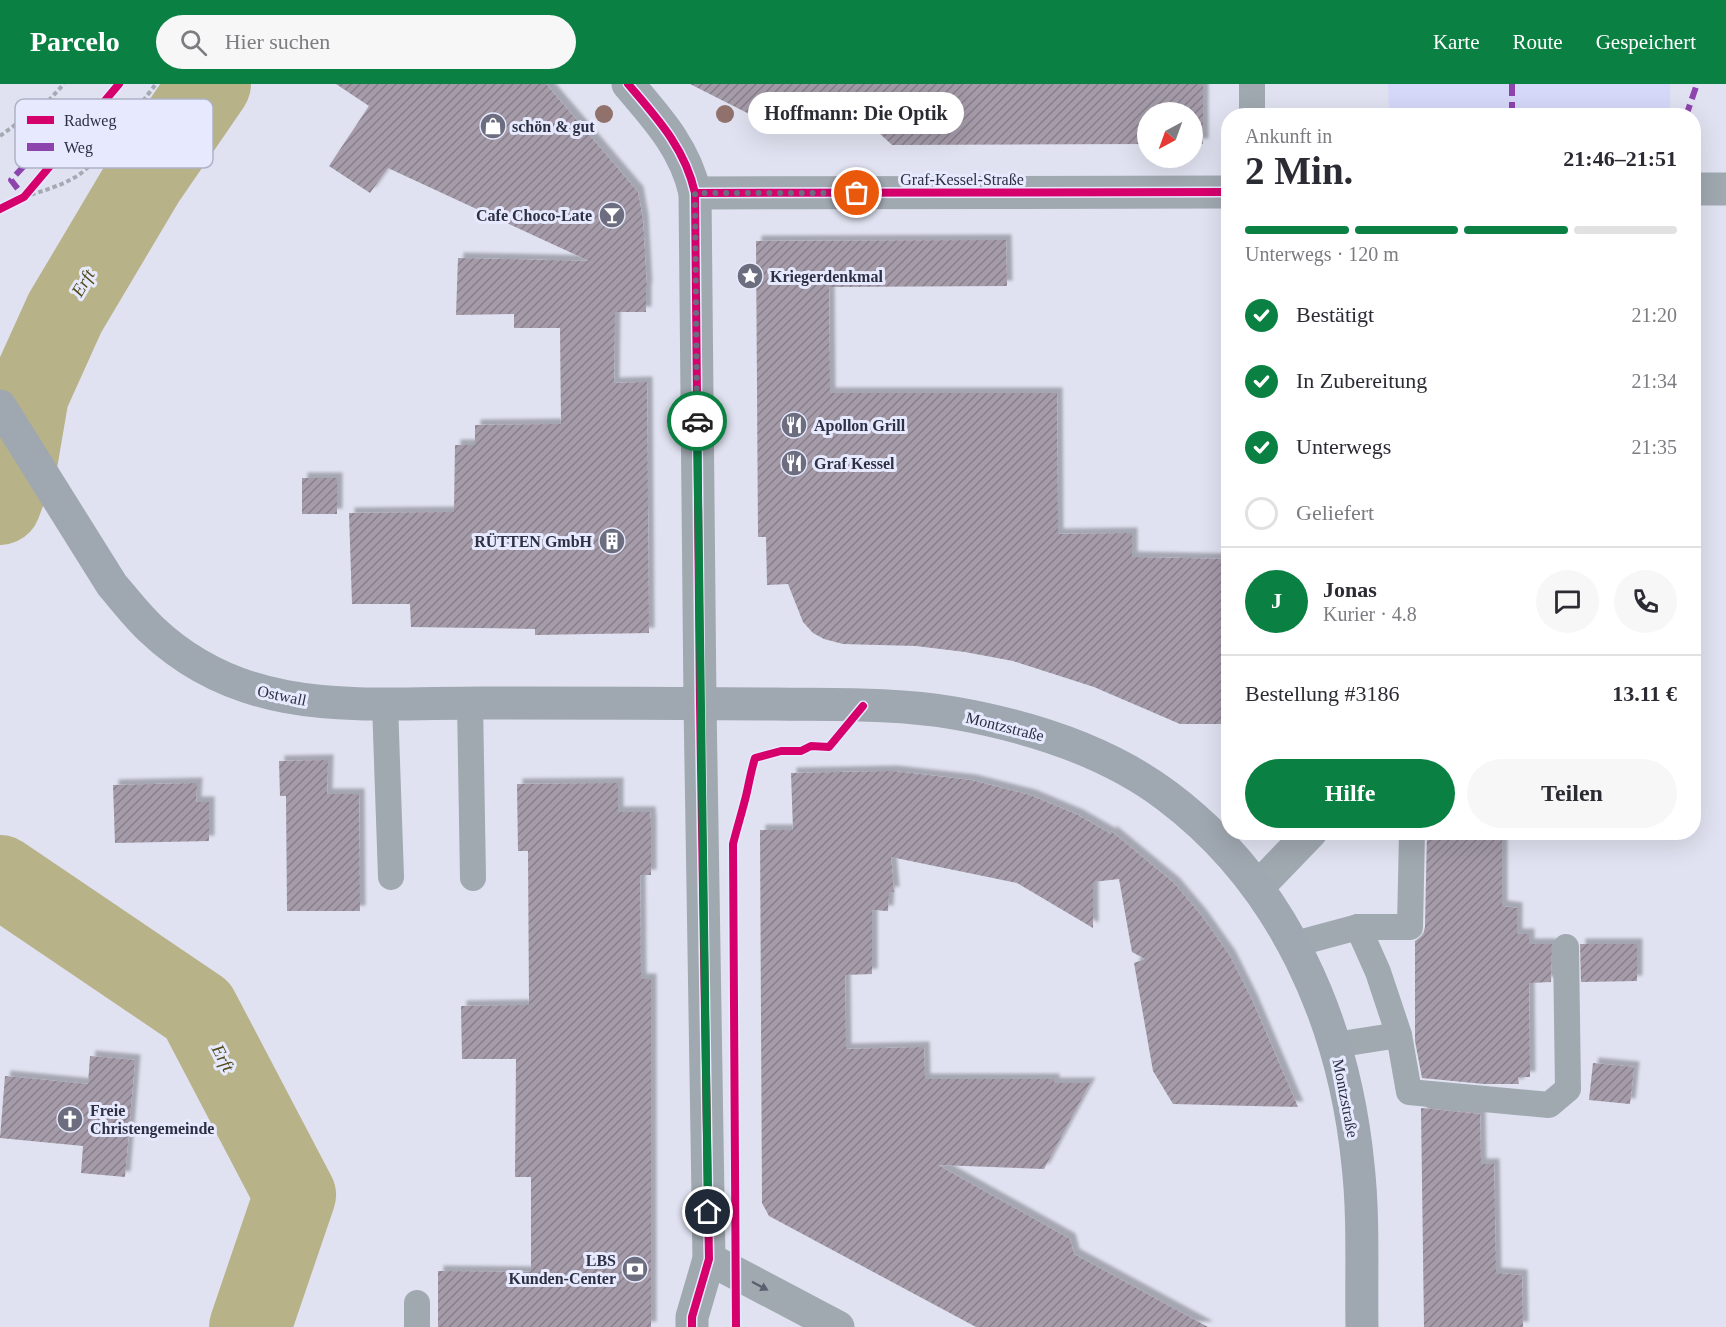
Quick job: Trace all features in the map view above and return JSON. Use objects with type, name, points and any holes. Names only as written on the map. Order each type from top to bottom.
[{"type":"main road","name":"Ostwall","points":[[0,406],[119,593],[153,631],[226,679],[253,690],[278,696],[334,704],[700,703]]},
{"type":"main road","name":"Montzstraße","points":[[700,703],[907,708],[950,712],[1026,729],[1094,754],[1129,772],[1165,794],[1217,839],[1258,887],[1295,944],[1316,991],[1335,1045],[1349,1106],[1358,1164],[1362,1327]]},
{"type":"street","points":[[628,84],[676,144],[695,193],[709,1258],[692,1317],[692,1327]]},
{"type":"street","points":[[1701,189],[1726,189]]},
{"type":"street","name":"Graf-Kessel-Straße","points":[[695,193],[1221,192]]},
{"type":"street","points":[[1258,887],[1303,840]]},
{"type":"street","points":[[709,1258],[838,1327]]},
{"type":"lane","points":[[1252,84],[1252,108]]},
{"type":"lane","points":[[470,703],[473,878]]},
{"type":"lane","points":[[385,704],[391,877]]},
{"type":"lane","points":[[1295,944],[1358,927],[1410,927],[1412,840]]},
{"type":"lane","points":[[1358,927],[1378,972],[1398,1035],[1409,1092],[1550,1105],[1568,1089],[1566,946]]},
{"type":"lane","points":[[1335,1045],[1398,1035]]},
{"type":"path","points":[[50,99],[64,84]]},
{"type":"path","points":[[144,99],[156,84]]},
{"type":"path","points":[[0,136],[15,125]]},
{"type":"path","points":[[24,197],[67,182],[87,168]]},
{"type":"shaded area","points":[[1388,84],[1670,84],[1670,108],[1389,108]]},
{"type":"green space","points":[[0,433],[14,454],[0,499]]},
{"type":"building","points":[[336,84],[546,84],[638,192],[643,220],[646,312],[615,312],[614,383],[647,382],[649,633],[535,635],[535,629],[411,627],[410,604],[352,604],[349,513],[454,512],[455,445],[475,445],[475,425],[561,424],[560,328],[514,328],[514,314],[456,315],[458,258],[589,261],[388,168],[370,193],[329,166],[369,106]]},
{"type":"building","points":[[690,84],[1203,84],[1203,102],[1137,102],[1137,144],[892,145],[877,131],[783,131]]},
{"type":"building","points":[[1006,240],[1007,286],[829,287],[830,393],[1057,393],[1058,534],[1132,533],[1132,557],[1221,559],[1221,724],[1180,724],[1094,687],[1013,661],[916,646],[843,644],[824,639],[813,633],[803,622],[788,584],[767,585],[766,537],[758,537],[756,241]]},
{"type":"building","points":[[302,478],[337,478],[337,514],[302,514]]},
{"type":"building","points":[[328,760],[327,794],[359,794],[360,911],[287,911],[286,796],[280,796],[279,761]]},
{"type":"building","points":[[892,771],[971,780],[1030,795],[1078,815],[1111,834],[1111,831],[1174,883],[1201,915],[1230,956],[1252,1000],[1298,1107],[1173,1104],[1153,1071],[1134,963],[1145,959],[1132,952],[1119,879],[1093,882],[1093,928],[1017,883],[891,857],[894,892],[889,892],[888,911],[872,910],[872,974],[845,975],[846,1049],[924,1047],[925,1079],[1054,1079],[1054,1083],[1090,1083],[1044,1169],[938,1165],[1070,1239],[1074,1254],[1208,1327],[976,1327],[769,1216],[762,1203],[760,830],[793,830],[791,773]]},
{"type":"building","points":[[197,783],[196,802],[209,802],[209,841],[115,843],[113,785]]},
{"type":"building","points":[[618,783],[618,812],[650,812],[651,824],[651,875],[640,875],[641,979],[651,979],[651,1327],[438,1327],[438,1271],[531,1272],[531,1177],[515,1177],[516,1059],[462,1059],[461,1006],[529,1005],[528,851],[518,851],[517,784]]},
{"type":"building","points":[[1427,840],[1502,840],[1502,906],[1517,908],[1517,934],[1529,934],[1529,944],[1552,944],[1551,982],[1529,983],[1530,1077],[1518,1077],[1519,1084],[1484,1084],[1422,1078],[1415,1041],[1415,941],[1423,935]]},
{"type":"building","points":[[1580,944],[1637,944],[1637,981],[1581,982]]},
{"type":"building","name":"Freie Christengemeinde","points":[[90,1056],[135,1060],[125,1177],[81,1173],[83,1146],[0,1138],[5,1076],[88,1084]]},
{"type":"building","points":[[1593,1063],[1634,1067],[1630,1104],[1589,1100]]},
{"type":"building","points":[[1421,1108],[1480,1114],[1481,1164],[1494,1164],[1496,1273],[1522,1275],[1523,1327],[1424,1327]]},
{"type":"waterway","name":"Erft","points":[[200,99],[210,84]]},
{"type":"waterway","name":"Erft","points":[[0,504],[17,459],[28,395],[65,313],[152,168]]},
{"type":"waterway","name":"Erft","points":[[0,876],[198,1010],[295,1195],[250,1327]]},
{"type":"marked path","points":[[1512,84],[1512,108]]},
{"type":"marked path","points":[[1689,108],[1697,84]]},
{"type":"marked path","points":[[22,168],[11,180],[24,197]]},
{"type":"cycle path","points":[[106,99],[119,84]]},
{"type":"cycle path","points":[[628,84],[669,134],[684,162],[695,193],[709,1259],[692,1317],[692,1327]]},
{"type":"cycle path","points":[[0,209],[24,197],[48,168]]},
{"type":"cycle path","points":[[695,193],[1221,192]]},
{"type":"cycle path","points":[[736,1327],[733,844],[755,758],[781,751],[801,751],[811,746],[829,747],[863,706]]},
{"type":"way so far","points":[[697,421],[695,193],[857,193]]},
{"type":"place","name":"schön & gut","points":[[493,126]]},
{"type":"place","name":"Hoffmann: Die Optik","points":[[857,193]]},
{"type":"place","name":"Cafe Choco-Late","points":[[612,215]]},
{"type":"place","name":"Kriegerdenkmal","points":[[750,276]]},
{"type":"place","name":"Apollon Grill","points":[[794,425]]},
{"type":"place","name":"Graf Kessel","points":[[794,463]]},
{"type":"place","name":"RÜTTEN GmbH","points":[[612,541]]},
{"type":"place","name":"Freie Christengemeinde","points":[[70,1119]]},
{"type":"place","name":"LBS Kunden-Center","points":[[635,1269]]},
{"type":"route","points":[[697,421],[708,1212]]}]
